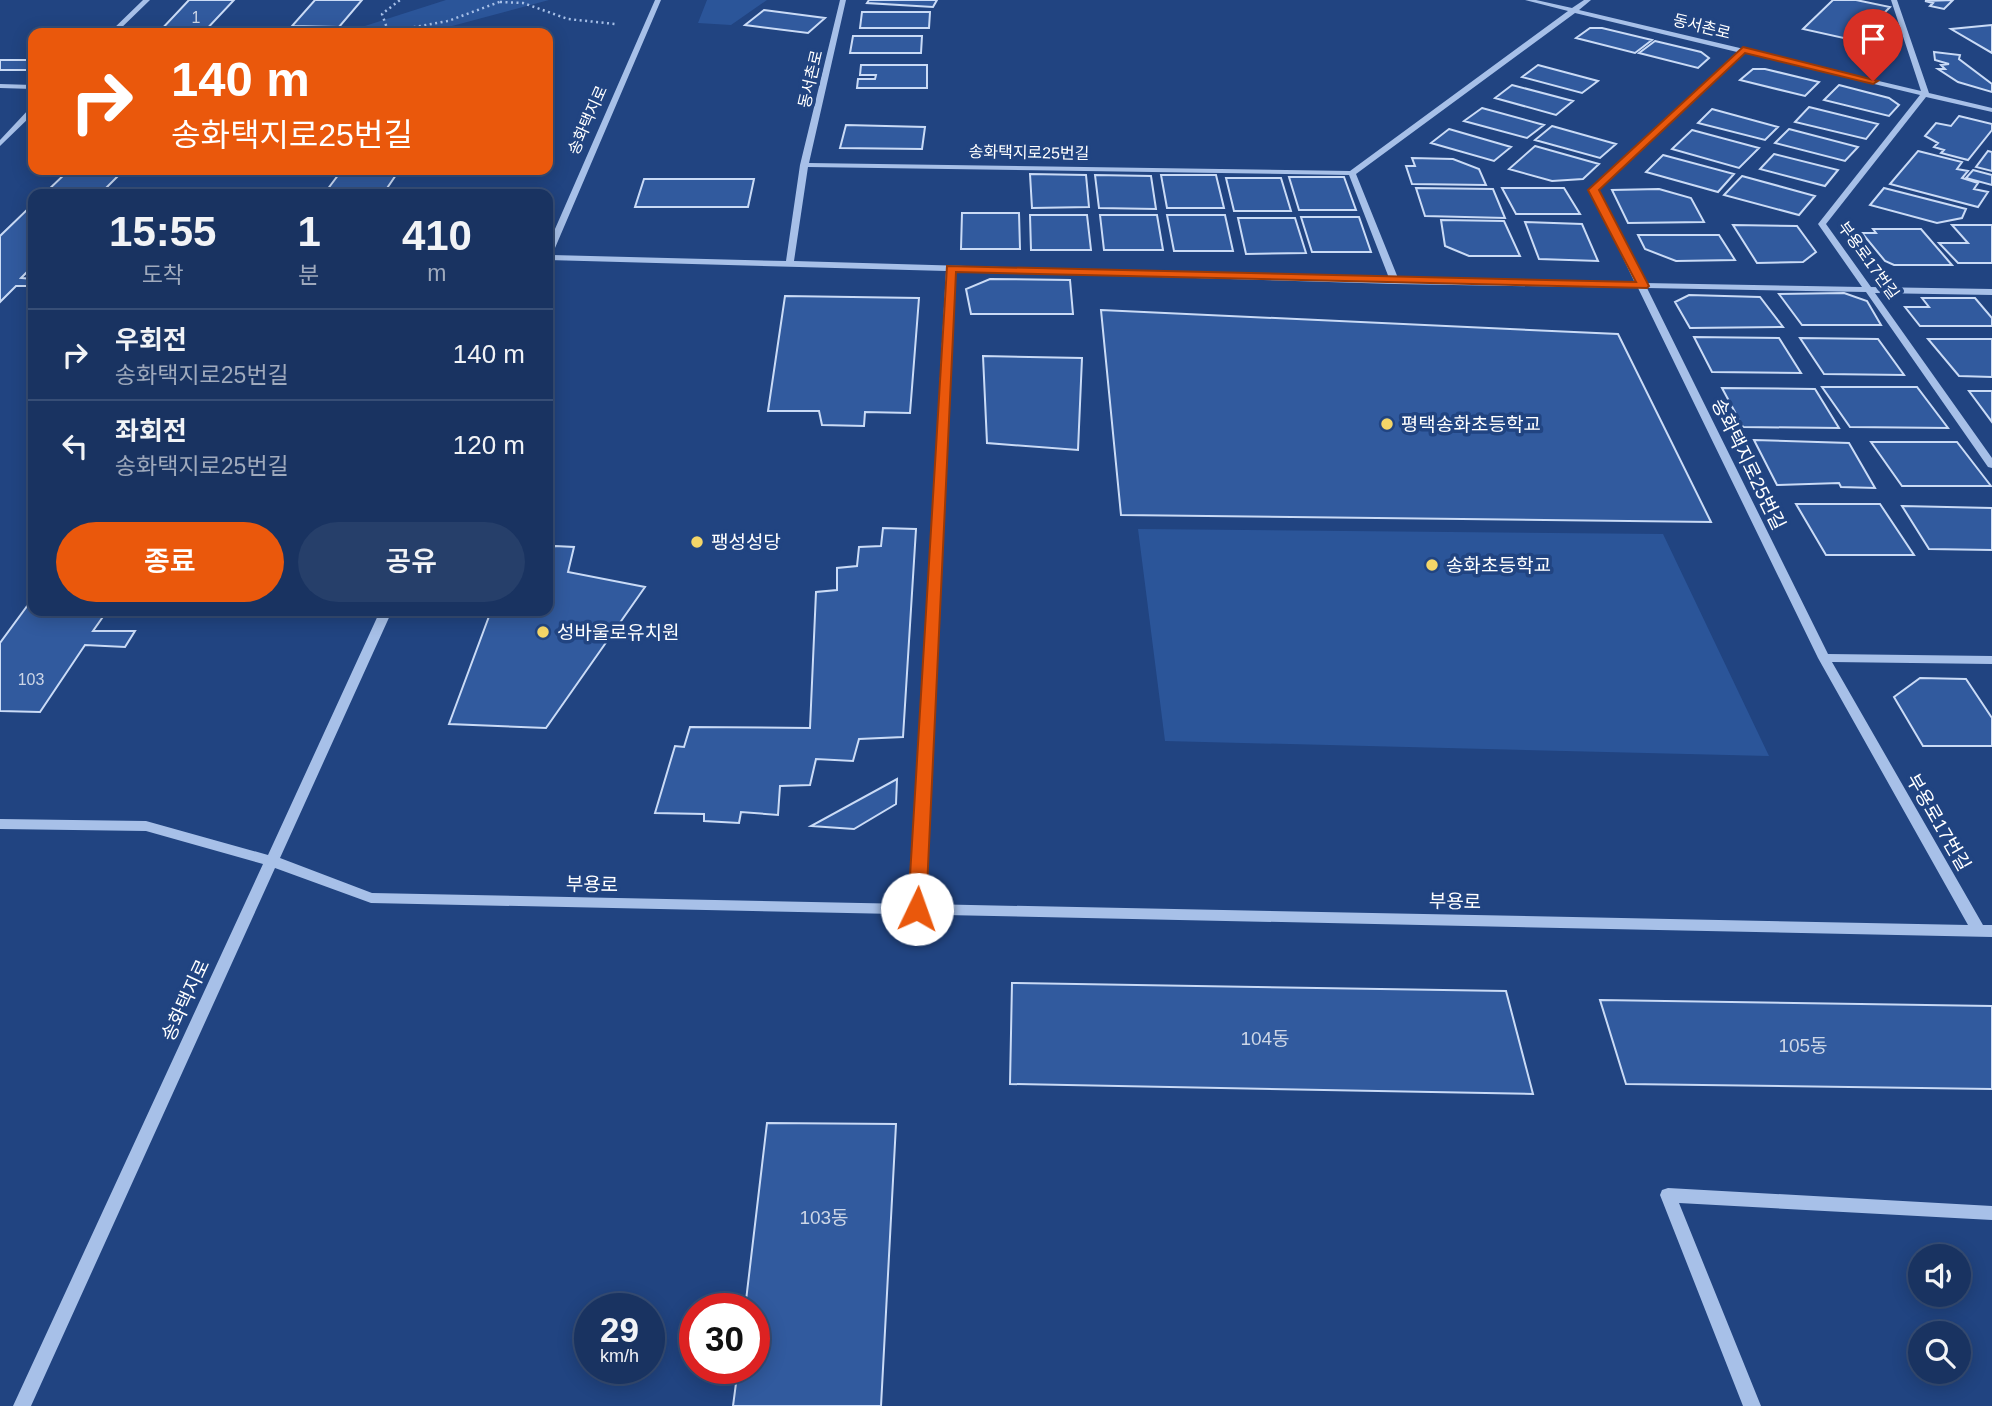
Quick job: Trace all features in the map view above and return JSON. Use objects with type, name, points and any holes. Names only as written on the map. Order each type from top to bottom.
[{"type":"street","points":[[117,28],[147,0]]},
{"type":"street","name":"송화택지로","points":[[553,244],[658,0]]},
{"type":"street","name":"동서촌로","points":[[804,164],[843,0]]},
{"type":"street","name":"동서촌로","points":[[1528,0],[1992,110]]},
{"type":"street","points":[[1395,281],[1352,173],[1588,0]]},
{"type":"street","points":[[1894,0],[1925,93]]},
{"type":"street","name":"송화택지로25번길","points":[[1743,50],[1594,190],[1824,658]]},
{"type":"street","points":[[0,86],[28,87]]},
{"type":"street","name":"부용로17번길","points":[[1925,93],[1822,224],[1992,465]]},
{"type":"street","points":[[0,144],[28,115]]},
{"type":"street","points":[[790,262],[804,164]]},
{"type":"street","name":"송화택지로25번길","points":[[804,164],[1352,173]]},
{"type":"street","points":[[553,256],[1395,281],[1992,292]]},
{"type":"street","points":[[917,909],[951,269]]},
{"type":"street","name":"송화택지로","points":[[22,1406],[384,616]]},
{"type":"street","points":[[1824,658],[1992,660]]},
{"type":"street","name":"부용로17번길","points":[[1824,658],[1985,931]]},
{"type":"street","name":"부용로","points":[[0,824],[146,826],[272,861],[371,898],[1985,931]]},
{"type":"street","points":[[1752,1406],[1668,1195],[1992,1213]]},
{"type":"path","points":[[386,28],[382,14],[400,0]]},
{"type":"path","points":[[410,28],[448,21],[508,0]]},
{"type":"path","points":[[500,2],[523,3],[576,21],[646,27]]},
{"type":"shaded area","points":[[446,0],[549,0],[445,28],[359,28]]},
{"type":"shaded area","points":[[707,0],[767,0],[731,25],[698,23]]},
{"type":"shaded area","points":[[1138,529],[1663,534],[1769,756],[1165,741]]},
{"type":"building","points":[[189,0],[234,0],[208,28],[163,28]]},
{"type":"building","points":[[315,0],[362,0],[339,27],[292,26]]},
{"type":"building","points":[[869,0],[937,0],[933,7],[867,3]]},
{"type":"building","points":[[1833,0],[1856,0],[1890,7],[1857,41],[1803,29]]},
{"type":"building","points":[[1953,0],[1944,9],[1930,6],[1933,3],[1925,1]]},
{"type":"building","points":[[764,10],[825,18],[808,33],[745,25]]},
{"type":"building","points":[[862,12],[930,12],[929,28],[860,28]]},
{"type":"building","points":[[1992,25],[1992,53],[1951,29]]},
{"type":"building","points":[[1590,28],[1602,28],[1652,40],[1635,53],[1576,38]]},
{"type":"building","points":[[853,36],[922,36],[921,53],[850,53]]},
{"type":"building","points":[[1655,41],[1701,52],[1709,58],[1698,68],[1639,53]]},
{"type":"building","points":[[1934,52],[1960,55],[1959,59],[1992,84],[1992,92],[1958,82],[1938,69],[1945,69],[1941,65],[1949,64],[1935,60]]},
{"type":"building","points":[[0,60],[28,60],[28,70],[0,70]]},
{"type":"building","points":[[861,65],[927,65],[927,88],[857,88],[858,79],[875,79],[876,75],[860,75]]},
{"type":"building","points":[[1538,65],[1598,81],[1582,93],[1522,77]]},
{"type":"building","points":[[1753,69],[1765,69],[1819,82],[1805,96],[1740,80]]},
{"type":"building","points":[[1512,85],[1573,101],[1556,115],[1495,98]]},
{"type":"building","points":[[1839,85],[1889,98],[1899,105],[1889,116],[1824,100]]},
{"type":"building","points":[[1809,107],[1878,124],[1866,139],[1795,122]]},
{"type":"building","points":[[1482,108],[1544,125],[1527,138],[1464,121]]},
{"type":"building","points":[[1712,109],[1778,127],[1765,140],[1698,123]]},
{"type":"building","points":[[1959,116],[1992,124],[1992,130],[1968,160],[1941,153],[1944,150],[1934,147],[1938,143],[1925,136],[1936,123],[1951,126]]},
{"type":"building","points":[[846,125],[925,127],[922,149],[840,148]]},
{"type":"building","points":[[1552,126],[1616,144],[1600,158],[1535,140]]},
{"type":"building","points":[[1449,129],[1511,147],[1494,161],[1431,143]]},
{"type":"building","points":[[1789,129],[1858,147],[1845,161],[1775,143]]},
{"type":"building","points":[[1692,130],[1759,148],[1739,168],[1672,149]]},
{"type":"building","points":[[1535,146],[1599,164],[1583,179],[1552,181],[1509,169]]},
{"type":"building","points":[[1918,151],[1962,162],[1957,169],[1968,171],[1962,178],[1978,183],[1974,189],[1988,192],[1978,207],[1890,184]]},
{"type":"building","points":[[1988,151],[1992,152],[1992,171],[1976,167]]},
{"type":"building","points":[[1774,154],[1838,170],[1825,186],[1760,169]]},
{"type":"building","points":[[1663,155],[1734,174],[1718,192],[1646,172]]},
{"type":"building","points":[[1412,158],[1453,159],[1479,169],[1486,185],[1412,184],[1406,166],[1415,166]]},
{"type":"building","points":[[1973,170],[1992,175],[1992,185],[1966,178]]},
{"type":"building","points":[[1030,174],[1086,175],[1089,207],[1032,208]]},
{"type":"building","points":[[64,175],[119,175],[105,189],[49,189]]},
{"type":"building","points":[[338,175],[396,175],[386,189],[328,189]]},
{"type":"building","points":[[1095,175],[1151,176],[1156,209],[1099,208]]},
{"type":"building","points":[[1161,175],[1216,175],[1224,208],[1167,208]]},
{"type":"building","points":[[1742,176],[1815,196],[1799,215],[1724,195]]},
{"type":"building","points":[[1289,177],[1344,177],[1356,210],[1299,210]]},
{"type":"building","points":[[1226,178],[1281,178],[1291,211],[1234,211]]},
{"type":"building","points":[[644,179],[754,179],[748,207],[635,207]]},
{"type":"building","points":[[1416,188],[1493,189],[1505,218],[1425,216]]},
{"type":"building","points":[[1502,188],[1564,188],[1580,214],[1516,214]]},
{"type":"building","points":[[1884,188],[1966,209],[1962,218],[1937,223],[1870,205]]},
{"type":"building","points":[[1659,189],[1691,198],[1704,222],[1628,223],[1612,190]]},
{"type":"building","points":[[28,209],[28,271],[21,278],[28,279],[28,286],[16,286],[0,302],[0,236]]},
{"type":"building","points":[[962,213],[1019,213],[1020,249],[961,249]]},
{"type":"building","points":[[1030,215],[1087,215],[1091,250],[1031,250]]},
{"type":"building","points":[[1100,215],[1157,215],[1163,250],[1104,250]]},
{"type":"building","points":[[1167,215],[1225,215],[1233,251],[1174,251]]},
{"type":"building","points":[[1301,217],[1359,217],[1371,252],[1312,252]]},
{"type":"building","points":[[1238,218],[1295,218],[1306,253],[1246,254]]},
{"type":"building","points":[[1441,220],[1504,221],[1520,256],[1469,256],[1445,246]]},
{"type":"building","points":[[1525,222],[1582,224],[1598,261],[1539,259]]},
{"type":"building","points":[[1733,225],[1797,226],[1816,252],[1803,262],[1757,263]]},
{"type":"building","points":[[1952,225],[1992,225],[1992,263],[1958,263],[1939,243],[1968,243]]},
{"type":"building","points":[[1873,229],[1921,229],[1952,265],[1894,265],[1885,261],[1862,233],[1876,233]]},
{"type":"building","points":[[1638,235],[1719,235],[1735,260],[1676,261],[1645,249]]},
{"type":"building","points":[[990,279],[1070,280],[1073,314],[971,314],[966,289]]},
{"type":"building","points":[[1844,293],[1867,301],[1881,325],[1802,325],[1779,294]]},
{"type":"building","points":[[1689,295],[1760,297],[1783,327],[1690,328],[1675,302]]},
{"type":"building","points":[[785,296],[919,298],[910,413],[865,412],[864,426],[822,425],[819,411],[768,411]]},
{"type":"building","points":[[1922,298],[1975,298],[1992,318],[1992,326],[1920,326],[1905,307],[1929,307]]},
{"type":"building","name":"평택송화초등학교","points":[[1101,310],[1618,334],[1711,522],[1121,515]]},
{"type":"building","points":[[1694,337],[1779,338],[1801,373],[1712,372]]},
{"type":"building","points":[[1800,338],[1878,339],[1904,375],[1824,374]]},
{"type":"building","points":[[1928,339],[1992,339],[1992,377],[1959,376]]},
{"type":"building","points":[[983,356],[1082,358],[1078,450],[987,443]]},
{"type":"building","points":[[1822,387],[1917,387],[1948,428],[1850,427]]},
{"type":"building","points":[[1722,388],[1815,389],[1839,428],[1743,427]]},
{"type":"building","points":[[1969,391],[1992,391],[1992,422]]},
{"type":"building","points":[[1754,440],[1849,443],[1875,488],[1841,487],[1839,483],[1777,485]]},
{"type":"building","points":[[1871,442],[1957,442],[1991,486],[1902,486]]},
{"type":"building","points":[[1796,504],[1880,504],[1914,555],[1826,555]]},
{"type":"building","points":[[1902,506],[1992,508],[1992,550],[1929,549]]},
{"type":"building","points":[[883,528],[916,529],[903,737],[859,739],[853,761],[816,759],[810,785],[780,786],[778,815],[741,812],[739,823],[704,821],[704,814],[655,813],[675,746],[684,747],[690,727],[810,728],[816,592],[837,590],[837,568],[857,566],[859,547],[881,546]]},
{"type":"building","points":[[555,546],[574,547],[568,572],[645,587],[546,728],[449,724],[489,616],[553,616]]},
{"type":"building","points":[[28,605],[28,616],[104,616],[93,631],[135,631],[125,647],[85,645],[40,712],[0,711],[0,643]]},
{"type":"building","points":[[1920,678],[1966,679],[1992,718],[1992,746],[1923,746],[1894,697]]},
{"type":"building","points":[[897,779],[896,804],[854,829],[811,826]]},
{"type":"building","points":[[1012,983],[1506,991],[1533,1094],[1010,1084]]},
{"type":"building","points":[[1600,1000],[1992,1006],[1992,1089],[1626,1084]]},
{"type":"building","points":[[767,1123],[896,1124],[881,1406],[733,1406],[736,1384],[770,1384],[770,1293],[747,1293]]},
{"type":"place","name":"평택송화초등학교","points":[[1387,424]]},
{"type":"place","name":"팽성성당","points":[[697,542]]},
{"type":"place","name":"송화초등학교","points":[[1432,565]]},
{"type":"place","name":"성바울로유치원","points":[[543,632]]},
{"type":"route","points":[[917,909],[951,269],[1643,286],[1594,190],[1743,50],[1873,81]]}]
